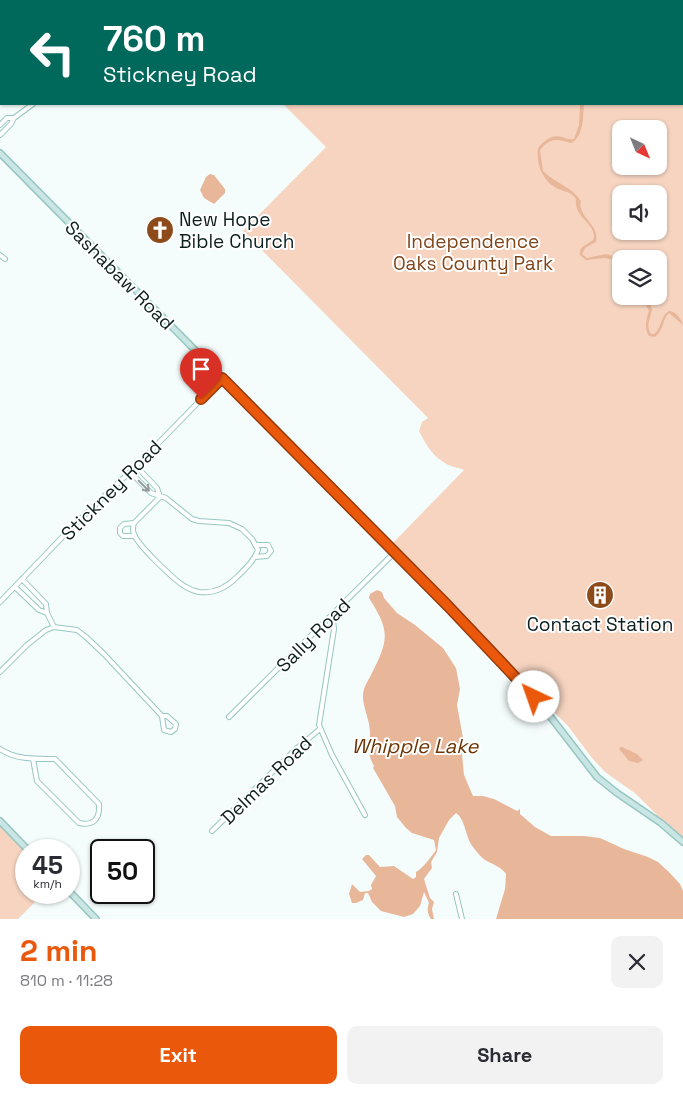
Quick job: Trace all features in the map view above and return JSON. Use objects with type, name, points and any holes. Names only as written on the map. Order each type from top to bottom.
[{"type":"main road","name":"Sashabaw Road","points":[[0,153],[465,623],[524,686],[597,777],[661,823],[683,842]]},
{"type":"main road","points":[[0,822],[17,839]]},
{"type":"main road","points":[[80,902],[96,919]]},
{"type":"street","points":[[0,135],[14,118],[32,105]]},
{"type":"street","points":[[0,125],[7,118],[14,118]]},
{"type":"street","points":[[0,255],[5,259]]},
{"type":"street","name":"Stickney Road","points":[[0,602],[73,526],[130,472],[222,378]]},
{"type":"street","points":[[136,466],[157,488],[160,497]]},
{"type":"street","points":[[130,472],[151,493],[166,498],[192,519],[230,523],[237,526],[249,535],[256,545],[258,550],[255,557],[225,587],[210,592],[190,589],[171,575],[135,536],[132,529],[134,523],[160,497]]},
{"type":"street","points":[[134,523],[124,524],[120,528],[120,533],[124,536],[135,536]]},
{"type":"street","points":[[255,557],[267,556],[271,551],[268,545],[256,545]]},
{"type":"street","name":"Sally Road","points":[[229,717],[395,552]]},
{"type":"street","points":[[22,579],[46,604],[54,627]]},
{"type":"street","points":[[15,587],[39,610],[48,613]]},
{"type":"street","points":[[28,599],[35,593]]},
{"type":"street","points":[[331,617],[334,628],[320,729],[365,815]]},
{"type":"street","points":[[0,672],[27,644],[46,630],[54,627],[77,630],[141,691],[162,716],[164,730],[171,732],[175,729],[176,724],[167,716],[162,716]]},
{"type":"street","name":"Delmas Road","points":[[212,832],[297,748],[320,729]]},
{"type":"street","points":[[0,749],[8,754],[33,759],[55,759],[99,804],[100,814],[95,821],[86,824],[79,823],[37,781],[33,759]]},
{"type":"street","points":[[456,894],[462,919]]},
{"type":"green space","name":"Independence Oaks County Park","points":[[284,105],[683,105],[683,841],[636,794],[605,772],[568,726],[389,547],[464,470],[447,464],[433,453],[426,445],[419,431],[422,422],[428,418],[243,231],[326,147]]},
{"type":"green space","points":[[0,825],[15,840],[15,904],[33,904],[18,919],[0,919]]},
{"type":"water","points":[[580,105],[584,105],[581,131],[575,140],[571,143],[554,140],[540,150],[543,171],[577,196],[581,201],[582,212],[595,230],[596,242],[585,248],[582,254],[587,258],[606,254],[612,256],[612,259],[586,260],[580,255],[582,248],[593,240],[592,230],[578,211],[574,196],[551,185],[539,166],[538,148],[545,141],[554,136],[574,139],[579,125]]},
{"type":"water","points":[[210,174],[214,175],[225,189],[225,193],[214,204],[204,198],[200,190],[206,177]]},
{"type":"water","points":[[646,305],[650,305],[652,309],[648,325],[651,334],[657,331],[664,316],[669,311],[674,312],[678,316],[683,325],[669,313],[658,334],[655,337],[649,336],[646,320],[649,311]]},
{"type":"water","name":"Whipple Lake","points":[[377,590],[382,592],[384,598],[397,613],[443,648],[456,668],[460,689],[457,705],[463,738],[461,744],[464,775],[473,796],[494,799],[517,811],[520,809],[520,814],[535,827],[551,836],[600,838],[658,862],[680,884],[683,891],[683,919],[496,919],[505,889],[506,874],[478,853],[470,843],[462,820],[456,813],[449,820],[439,838],[437,852],[431,862],[432,868],[424,879],[430,898],[434,902],[432,909],[434,919],[431,919],[429,915],[429,903],[424,892],[420,906],[413,914],[404,917],[381,911],[372,902],[368,893],[365,893],[363,900],[352,903],[349,894],[352,884],[360,892],[369,891],[372,889],[371,885],[376,876],[362,859],[366,855],[369,855],[380,867],[394,866],[413,879],[416,877],[416,872],[425,865],[436,850],[434,840],[412,833],[397,817],[395,806],[373,768],[374,766],[369,754],[370,730],[363,694],[365,685],[382,652],[385,635],[381,619],[369,598],[370,594]]},
{"type":"water","points":[[622,747],[637,754],[643,760],[638,763],[629,761],[619,748]]},
{"type":"place","name":"New Hope Bible Church","points":[[160,230]]},
{"type":"place","name":"Contact Station","points":[[600,595]]},
{"type":"route","points":[[201,399],[222,378],[448,606],[534,697]]}]
